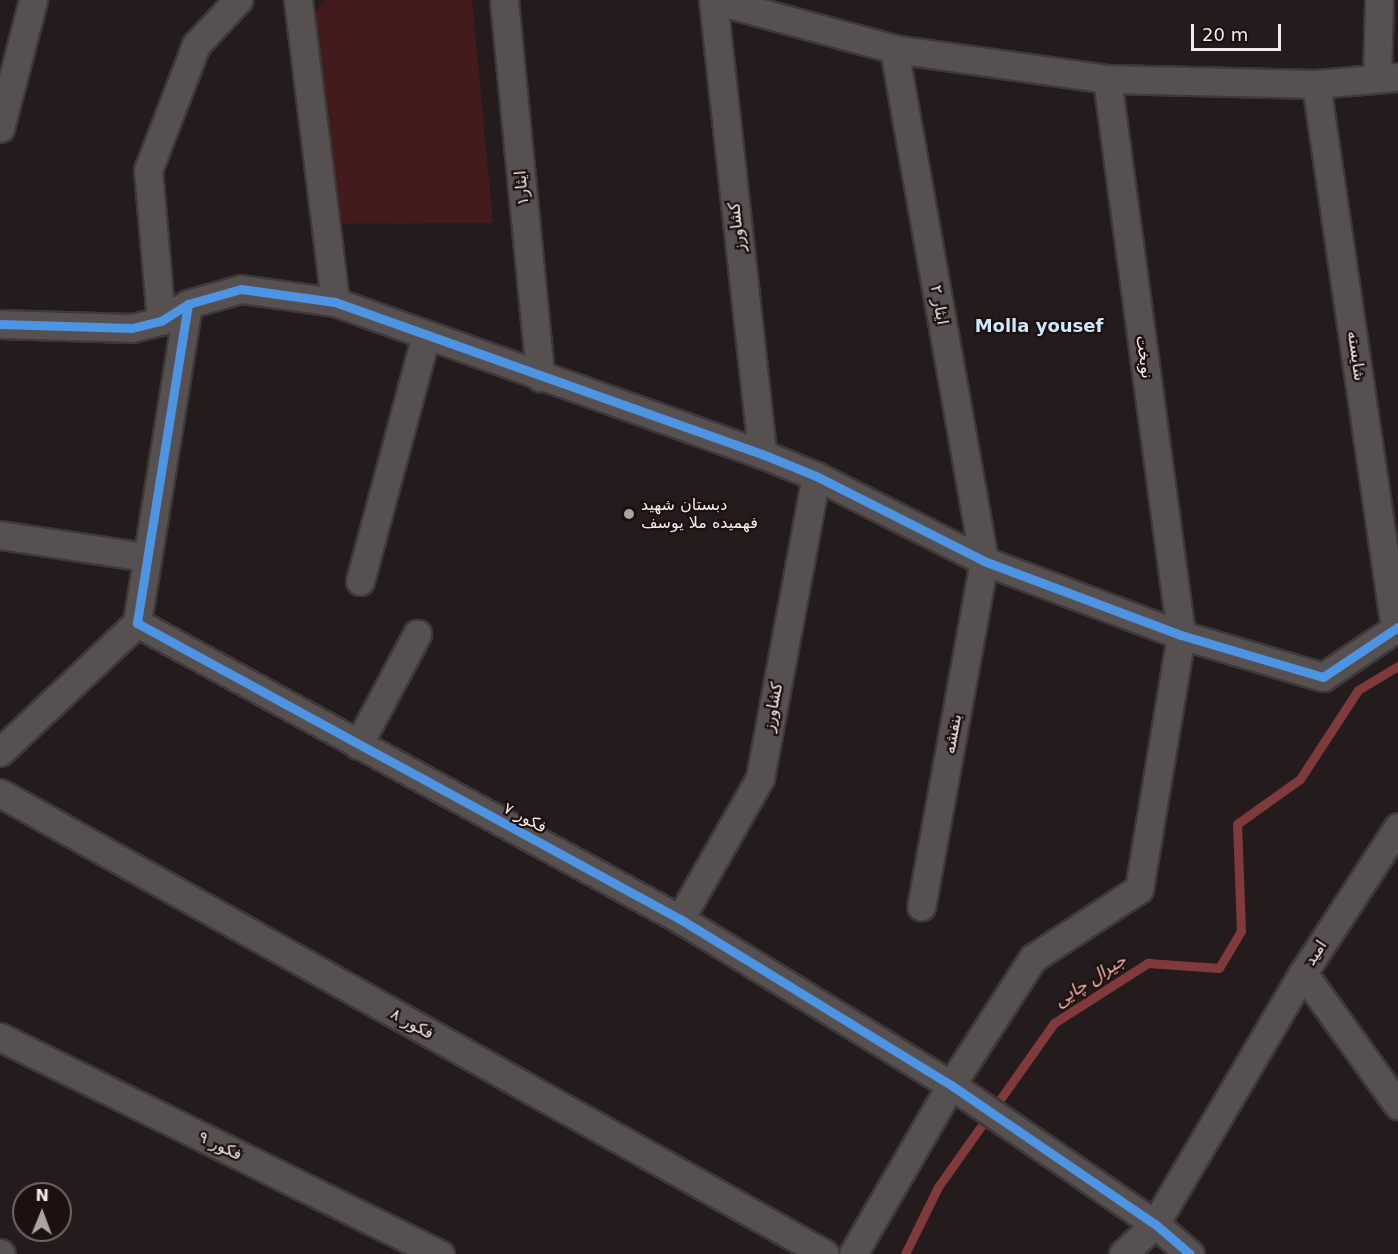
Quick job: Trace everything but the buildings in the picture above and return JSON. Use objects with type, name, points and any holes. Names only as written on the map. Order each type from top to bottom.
[{"type":"street","points":[[0,128],[4,95],[33,0]]},
{"type":"street","points":[[161,321],[148,170],[196,45],[238,0]]},
{"type":"street","points":[[298,0],[335,302]]},
{"type":"street","name":"ایثار۱","points":[[504,0],[540,377]]},
{"type":"street","points":[[713,0],[894,49],[1107,79],[1316,84],[1388,77],[1379,0]]},
{"type":"street","name":"کشاورز","points":[[713,0],[762,454]]},
{"type":"street","name":"ایثار ۲","points":[[894,49],[984,561]]},
{"type":"street","name":"نوبخت","points":[[853,1254],[951,1085],[1033,958],[1139,889],[1181,635],[1107,79]]},
{"type":"street","name":"شایسته","points":[[1316,84],[1397,628]]},
{"type":"street","points":[[0,324],[132,328],[161,321],[188,304],[241,289],[335,302],[540,377],[762,454],[816,476],[984,561],[1181,635],[1323,678],[1397,628]]},
{"type":"street","points":[[0,752],[137,623],[188,304]]},
{"type":"street","points":[[360,581],[426,335]]},
{"type":"street","name":"کشاورز","points":[[680,919],[760,778],[816,476]]},
{"type":"street","points":[[0,535],[146,557]]},
{"type":"street","name":"بنفشه","points":[[921,906],[984,561]]},
{"type":"street","name":"فکور ۷","points":[[137,623],[680,919],[951,1085],[1155,1224],[1190,1254]]},
{"type":"street","points":[[358,745],[417,634]]},
{"type":"street","name":"فکور ۸","points":[[0,793],[825,1254]]},
{"type":"street","name":"امید","points":[[1398,827],[1303,973],[1398,1105]]},
{"type":"street","points":[[1123,1254],[1155,1224],[1303,973]]},
{"type":"street","name":"فکور ۹","points":[[0,1037],[440,1254]]},
{"type":"shaded area","points":[[325,0],[472,0],[493,223],[324,224],[301,29]]},
{"type":"waterway","name":"جیرال چایی","points":[[905,1254],[938,1187],[1054,1023],[1148,963],[1219,968],[1241,931],[1237,824],[1300,779],[1358,690],[1398,666]]},
{"type":"cycle path","points":[[0,324],[132,328],[161,321],[188,304],[241,289],[335,302],[762,454],[816,476],[984,561],[1181,635],[1323,677],[1398,627]]},
{"type":"cycle path","points":[[188,304],[137,623],[680,919],[951,1085],[1155,1224],[1190,1254]]},
{"type":"place","name":"دبستان شهید فهمیده ملا یوسف","points":[[629,514]]},
{"type":"district","name":"Molla yousef","points":[[1039,326]]}]
